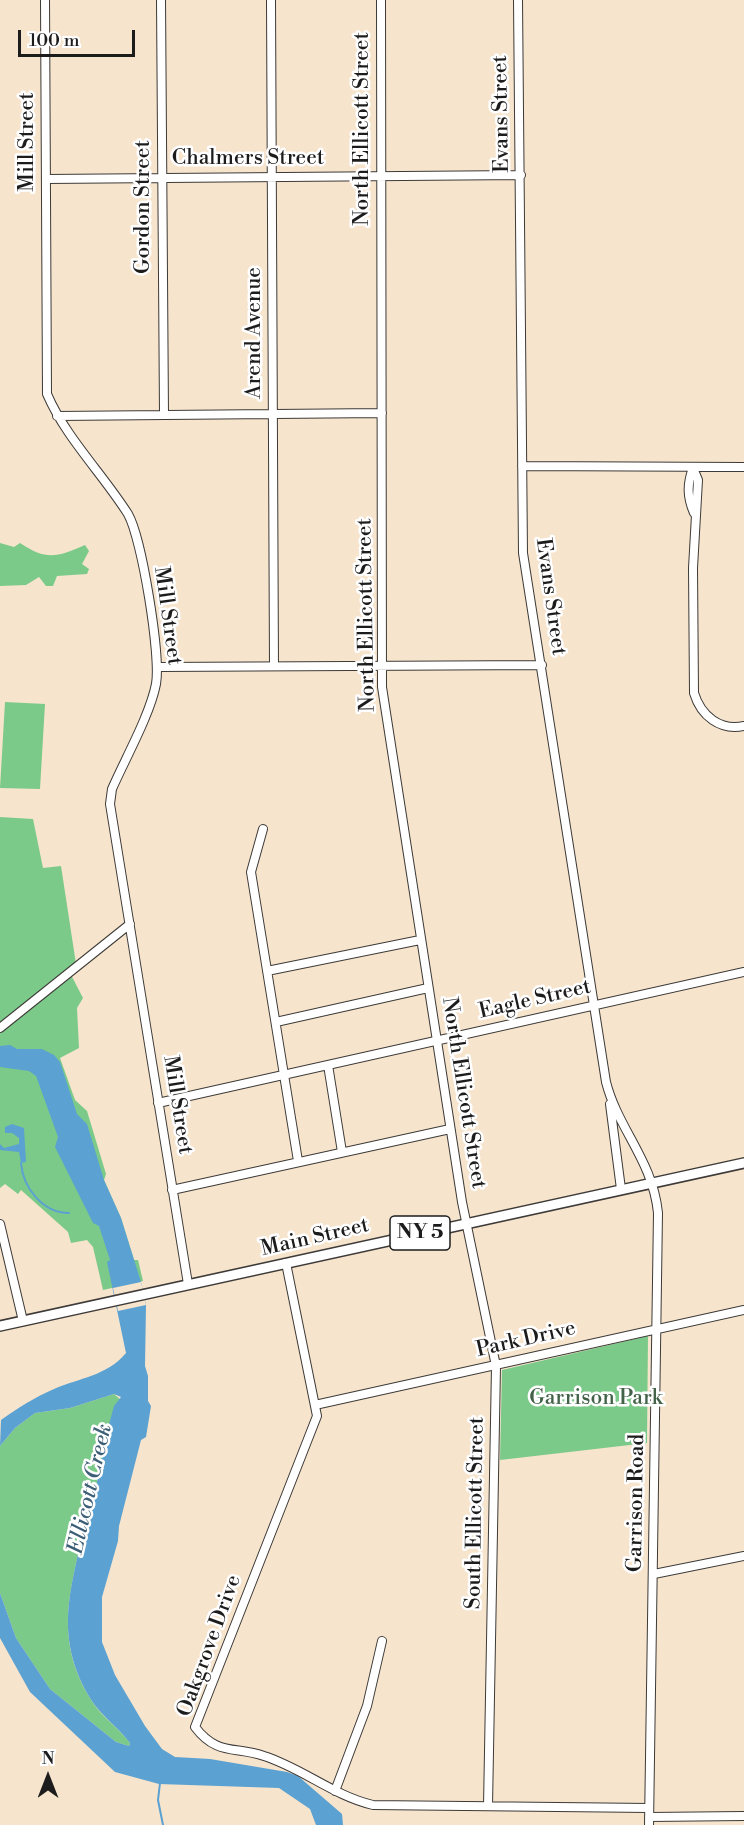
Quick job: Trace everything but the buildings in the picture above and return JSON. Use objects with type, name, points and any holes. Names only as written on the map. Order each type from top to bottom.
[{"type":"main road","name":"Main Street","points":[[0,1326],[744,1163]]},
{"type":"street","name":"Mill Street","points":[[45,0],[46,394],[57,416],[129,516],[139,549],[158,667],[156,686],[112,789],[110,804],[188,1284]]},
{"type":"street","name":"Gordon Street","points":[[161,0],[164,414]]},
{"type":"street","name":"Arend Avenue","points":[[272,0],[274,666]]},
{"type":"street","name":"North Ellicott Street","points":[[381,0],[382,687],[466,1223]]},
{"type":"street","name":"Evans Street","points":[[518,0],[523,553],[610,1099],[653,1183]]},
{"type":"street","name":"Chalmers Street","points":[[47,179],[521,175]]},
{"type":"street","points":[[57,416],[382,413]]},
{"type":"street","points":[[522,466],[744,467]]},
{"type":"street","points":[[693,468],[698,480],[694,514],[694,693],[699,707],[711,720],[729,727],[744,726]]},
{"type":"street","points":[[158,667],[542,665]]},
{"type":"street","points":[[263,829],[251,872],[298,1161]]},
{"type":"street","points":[[0,1028],[130,924]]},
{"type":"street","points":[[267,971],[420,940]]},
{"type":"street","name":"Eagle Street","points":[[158,1102],[744,972]]},
{"type":"street","points":[[276,1022],[429,988]]},
{"type":"street","points":[[328,1065],[342,1152]]},
{"type":"street","points":[[610,1099],[621,1190]]},
{"type":"street","points":[[172,1190],[450,1129]]},
{"type":"street","name":"Garrison Road","points":[[649,1817],[660,1240],[653,1183]]},
{"type":"street","name":"South Ellicott Street","points":[[466,1223],[496,1366],[488,1806]]},
{"type":"street","points":[[0,1224],[23,1321]]},
{"type":"street","name":"Oakgrove Drive","points":[[286,1263],[317,1416],[195,1727],[216,1746],[279,1761],[336,1791],[373,1805],[488,1806],[649,1817],[744,1816]]},
{"type":"street","name":"Park Drive","points":[[315,1405],[744,1310]]},
{"type":"street","points":[[654,1574],[744,1556]]},
{"type":"street","points":[[336,1791],[364,1716],[382,1641]]},
{"type":"green space","points":[[0,543],[14,547],[20,543],[45,555],[67,552],[85,545],[89,551],[82,564],[89,569],[87,574],[57,576],[53,586],[46,586],[39,577],[26,585],[0,586]]},
{"type":"green space","points":[[5,702],[45,704],[40,789],[0,788]]},
{"type":"green space","points":[[0,817],[33,819],[43,868],[61,866],[76,964],[69,971],[83,998],[77,1008],[79,1048],[60,1058],[75,1100],[87,1111],[106,1174],[104,1180],[121,1218],[134,1260],[138,1260],[143,1281],[103,1290],[93,1247],[87,1240],[71,1243],[68,1232],[21,1190],[18,1194],[5,1184],[0,1188]]},
{"type":"green space","name":"Garrison Park","points":[[648,1336],[647,1443],[500,1460],[502,1370]]},
{"type":"green space","points":[[114,1394],[121,1400],[108,1428],[94,1497],[88,1501],[73,1577],[68,1624],[70,1648],[77,1672],[90,1698],[130,1743],[129,1746],[116,1742],[50,1689],[16,1638],[0,1593],[0,1446],[15,1428],[35,1413],[70,1408]]},
{"type":"water","points":[[10,1045],[17,1049],[42,1049],[54,1055],[60,1062],[77,1114],[87,1124],[104,1180],[121,1218],[146,1305],[145,1366],[148,1376],[148,1401],[151,1406],[146,1437],[141,1440],[119,1526],[118,1541],[102,1597],[102,1642],[115,1675],[145,1726],[162,1749],[175,1757],[210,1759],[287,1772],[298,1776],[342,1814],[343,1825],[316,1825],[310,1809],[279,1788],[159,1784],[115,1772],[30,1692],[0,1638],[0,1593],[16,1638],[50,1689],[116,1742],[129,1746],[130,1743],[90,1698],[77,1672],[70,1647],[68,1623],[73,1576],[88,1501],[94,1497],[108,1428],[114,1406],[121,1397],[114,1394],[70,1408],[35,1413],[15,1428],[0,1446],[1,1420],[47,1392],[101,1372],[126,1353],[107,1262],[110,1260],[99,1226],[93,1223],[55,1147],[58,1137],[36,1076],[29,1071],[0,1067],[0,1046]]},
{"type":"water","points":[[12,1124],[24,1128],[26,1162],[21,1163],[19,1152],[0,1150],[0,1144],[4,1148],[19,1144],[19,1138],[12,1133],[5,1133],[5,1127]]},
{"type":"pier","points":[[141,1282],[146,1305],[118,1311],[113,1288]]},
{"type":"waterway","points":[[21,1163],[26,1181],[36,1197],[51,1209],[69,1213]]},
{"type":"waterway","points":[[160,1783],[158,1800],[163,1825]]},
{"type":"water label","name":"Ellicott Creek","points":[[91,1489]]}]
